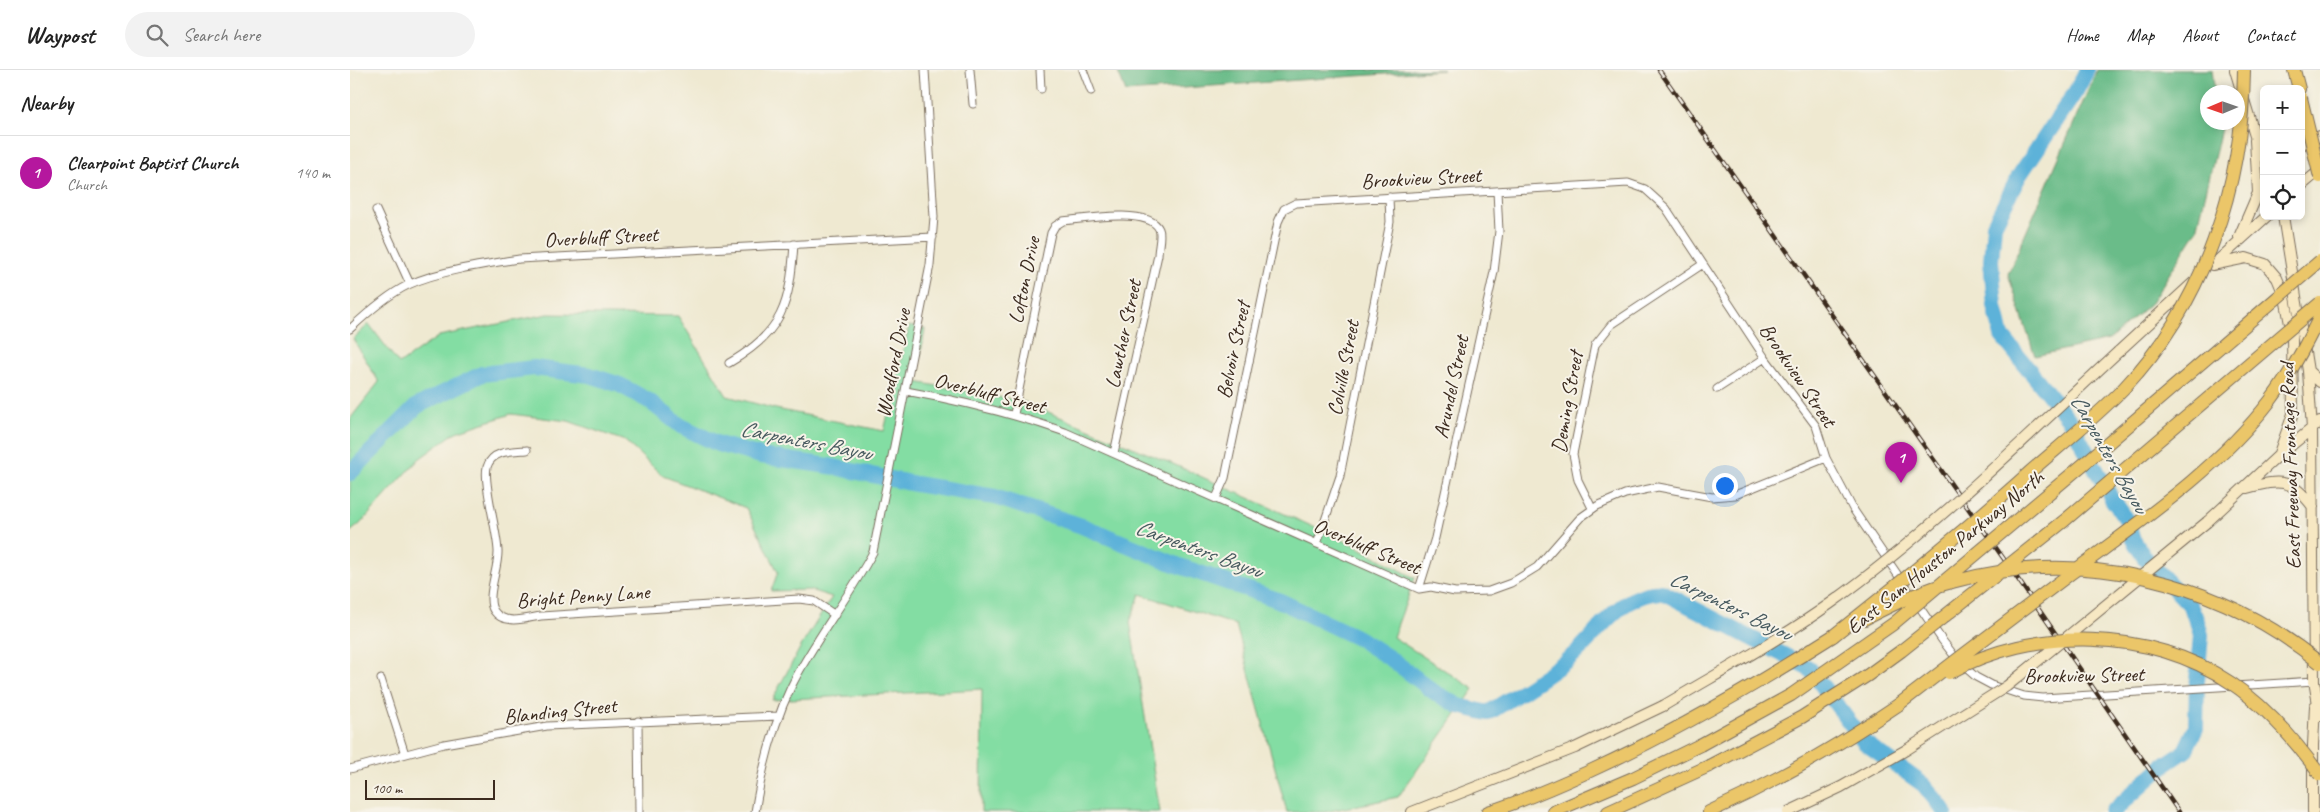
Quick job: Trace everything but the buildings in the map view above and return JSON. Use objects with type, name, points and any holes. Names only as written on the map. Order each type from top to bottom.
[{"type":"highway","points":[[1833,636],[1929,559],[2104,406],[2130,380],[2161,341],[2201,269],[2226,205],[2240,138],[2244,70]]},
{"type":"highway","points":[[2294,70],[2298,85]]},
{"type":"highway","points":[[2305,115],[2320,177]]},
{"type":"highway","name":"East Sam Houston Parkway North","points":[[1553,812],[1634,778],[1700,745],[1790,695],[1893,624],[2092,457],[2320,261]]},
{"type":"highway","points":[[1608,812],[1709,766],[1802,717],[1868,675],[1901,651],[2064,521],[2320,303]]},
{"type":"highway","points":[[1898,705],[2172,497],[2216,460],[2271,400],[2302,351],[2320,316]]},
{"type":"highway","points":[[1488,812],[1562,783],[1683,726],[1741,694],[1833,636],[1894,604],[1954,581],[2018,569],[2093,570],[2151,578],[2196,592],[2231,606],[2271,628],[2320,663]]},
{"type":"highway","points":[[1709,812],[1825,752],[1958,668],[2006,650],[2053,642],[2100,641],[2132,644],[2179,657],[2210,670],[2231,682],[2278,721],[2302,749],[2320,775]]},
{"type":"main road","points":[[2234,246],[2246,225],[2258,193],[2258,137],[2235,70]]},
{"type":"main road","points":[[2305,143],[2320,136]]},
{"type":"main road","points":[[2305,183],[2320,170]]},
{"type":"main road","name":"East Sam Houston Parkway North","points":[[1412,812],[1575,748],[1664,706],[1768,644],[1831,603],[1905,545],[2015,449],[2263,220]]},
{"type":"main road","name":"East Freeway Frontage Road","points":[[2284,220],[2308,371],[2312,429],[2314,681],[2320,716]]},
{"type":"main road","points":[[2212,265],[2246,258],[2265,264],[2277,278],[2285,297],[2292,336],[2293,414],[2278,456]]},
{"type":"main road","points":[[2308,371],[2320,382]]},
{"type":"main road","points":[[1788,812],[1841,788],[1906,750],[2007,686],[2207,522],[2278,456],[2320,422]]},
{"type":"main road","points":[[2312,477],[2320,459]]},
{"type":"main road","points":[[2243,489],[2266,483],[2289,484],[2299,489],[2312,507]]},
{"type":"main road","points":[[2313,812],[2313,745],[2316,698]]},
{"type":"street","name":"Woodford Drive","points":[[754,812],[778,716],[792,685],[858,581],[873,552],[930,265],[934,217],[925,70]]},
{"type":"street","points":[[970,70],[973,104]]},
{"type":"street","points":[[1040,70],[1041,88]]},
{"type":"street","points":[[1083,70],[1092,91]]},
{"type":"street","name":"Brookview Street","points":[[1284,209],[1296,203],[1628,183],[1636,185],[1660,201],[1766,358],[1816,426],[1826,458],[1853,509],[1942,640],[1959,662],[1976,677],[2002,690],[2024,696],[2043,698],[2314,681]]},
{"type":"street","name":"Arundel Street","points":[[1419,589],[1435,538],[1494,272],[1499,231],[1497,190]]},
{"type":"street","name":"Colville Street","points":[[1318,544],[1342,466],[1390,222],[1389,197]]},
{"type":"street","name":"Belvoir Street","points":[[1216,498],[1225,478],[1278,222],[1284,209]]},
{"type":"street","points":[[376,210],[410,284]]},
{"type":"street","name":"Lofton Drive","points":[[1014,414],[1051,233],[1055,226],[1063,221],[1137,216],[1155,222]]},
{"type":"street","name":"Lawther Street","points":[[1114,453],[1158,256],[1160,230],[1155,222]]},
{"type":"street","name":"Overbluff Street","points":[[350,329],[377,306],[410,284],[472,267],[520,259],[933,237]]},
{"type":"street","points":[[729,363],[756,347],[770,332],[781,314],[790,282],[794,244]]},
{"type":"street","name":"Deming Street","points":[[1592,508],[1578,480],[1573,454],[1595,345],[1611,325],[1703,264]]},
{"type":"street","points":[[1717,389],[1766,358]]},
{"type":"street","name":"Overbluff Street","points":[[906,391],[970,403],[1014,414],[1065,432],[1419,589],[1431,587],[1455,592],[1489,592],[1511,583],[1537,567],[1580,518],[1592,508],[1625,494],[1658,487],[1712,496],[1734,495],[1826,458]]},
{"type":"street","name":"Bright Penny Lane","points":[[527,450],[501,452],[487,466],[486,479],[498,550],[497,568],[490,600],[494,612],[503,619],[517,620],[541,616],[799,599],[814,601],[835,615]]},
{"type":"street","points":[[381,679],[405,754]]},
{"type":"street","name":"Blanding Street","points":[[350,769],[444,744],[547,726],[778,716]]},
{"type":"street","points":[[638,721],[639,812]]},
{"type":"green space","points":[[1117,70],[1443,70],[1126,92]]},
{"type":"green space","points":[[2097,70],[2212,70],[2214,85],[2200,85],[2200,130],[2221,130],[2197,230],[2151,303],[2109,340],[2035,356],[2008,274]]},
{"type":"green space","points":[[548,314],[678,316],[727,396],[776,409],[884,431],[909,326],[925,329],[916,382],[1024,402],[1173,464],[1356,546],[1415,578],[1393,637],[1474,689],[1398,797],[1325,812],[1287,812],[1236,625],[1140,594],[1130,622],[1160,812],[981,812],[982,689],[772,700],[800,648],[832,597],[810,590],[771,591],[778,572],[746,508],[663,476],[625,441],[568,421],[511,414],[456,432],[419,459],[360,524],[350,532],[350,419],[379,382],[353,339],[369,324],[399,364],[439,336]]},
{"type":"waterway","name":"Carpenters Bayou","points":[[2087,70],[2076,91],[2019,176],[1994,225],[1991,261],[1995,306],[2002,336],[2070,421],[2112,499],[2127,520],[2132,538],[2144,557],[2189,604],[2201,635],[2197,680],[2196,728],[2185,751],[2163,766],[2112,812]]},
{"type":"waterway","name":"Carpenters Bayou","points":[[350,473],[417,406],[482,374],[534,368],[590,375],[620,385],[649,401],[681,426],[718,444],[761,456],[829,466],[915,484],[995,497],[1082,526],[1177,565],[1278,600],[1360,639],[1394,661],[1434,692],[1459,706],[1488,713],[1571,657],[1621,607],[1633,599],[1646,594],[1662,592],[1809,668],[1865,743],[1924,785],[1945,812]]},
{"type":"railway","points":[[1659,70],[2006,562],[2179,812]]},
{"type":"place","name":"Clearpoint Baptist Church","points":[[1901,483]]}]
